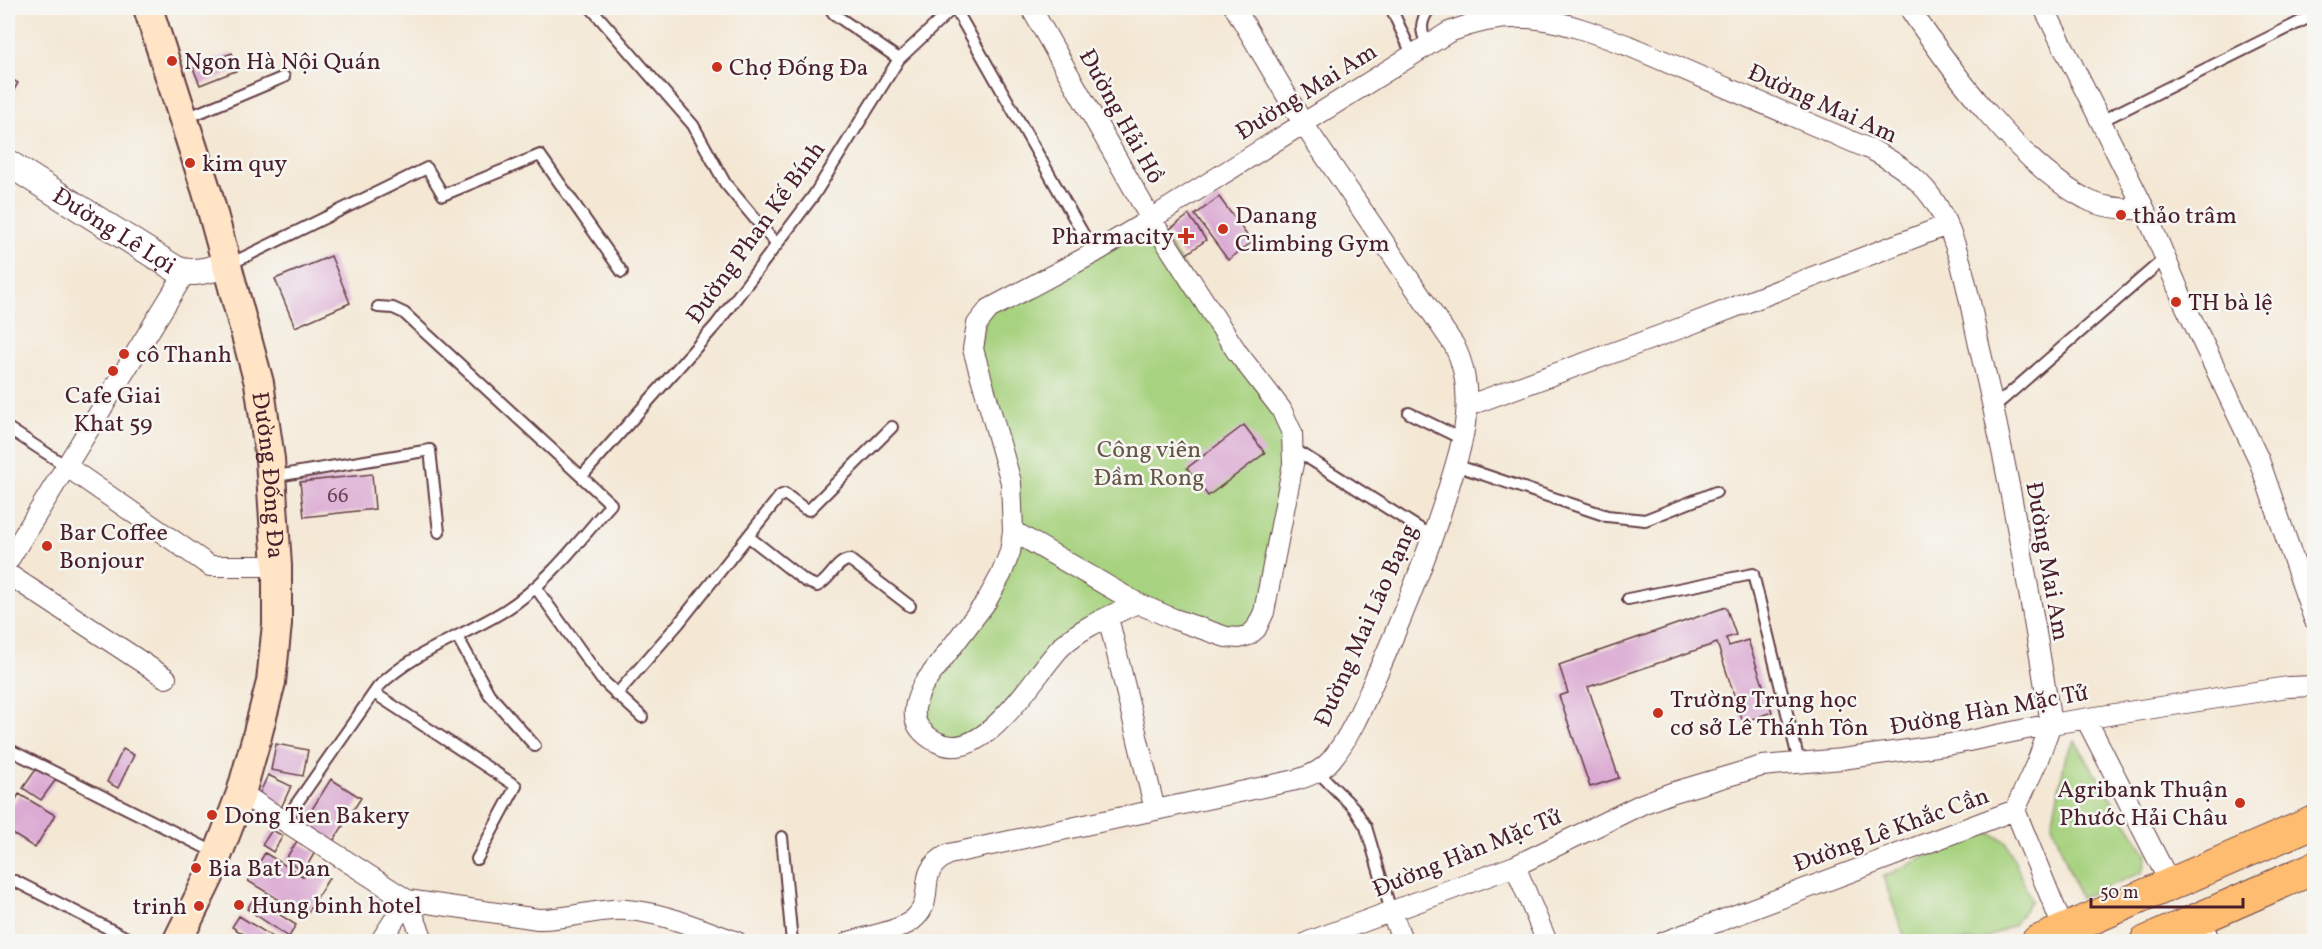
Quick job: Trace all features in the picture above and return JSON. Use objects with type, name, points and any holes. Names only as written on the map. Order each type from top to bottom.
[{"type":"main road","name":"Đường Đống Đa","points":[[148,8],[207,192],[258,383],[271,477],[277,566],[277,624],[271,682],[241,793],[218,854],[177,942]]},
{"type":"main road","points":[[2051,936],[2314,822]]},
{"type":"main road","points":[[2146,942],[2197,929],[2314,868]]},
{"type":"street","name":"Đường Hải Hồ","points":[[1031,8],[1150,219],[1237,352],[1281,409],[1292,433],[1294,449]]},
{"type":"street","name":"Đường Mai Lão Bạng","points":[[849,942],[902,926],[915,918],[924,906],[929,872],[940,858],[950,854],[1296,780],[1318,772],[1333,758],[1355,722],[1414,588],[1433,537],[1462,439],[1467,406],[1465,370],[1454,345],[1304,125],[1235,8]]},
{"type":"street","points":[[1909,8],[1967,89],[2008,135],[2043,169],[2087,200],[2106,207],[2145,210]]},
{"type":"street","points":[[2044,8],[2145,210],[2259,460],[2314,619]]},
{"type":"street","name":"Đường Mai Am","points":[[1137,603],[1076,634],[1061,648],[993,727],[975,741],[962,746],[947,747],[936,742],[917,724],[915,713],[917,697],[923,685],[986,602],[1010,552],[1014,531],[1011,482],[973,349],[977,324],[989,309],[1094,253],[1304,125],[1419,49],[1471,23],[1497,17],[1520,16],[1588,30],[1640,50],[1892,160],[1921,184],[1931,196],[1947,225],[1960,263],[1994,407],[2051,724]]},
{"type":"street","name":"Đường Lê Lợi","points":[[8,163],[176,269],[185,273],[194,273],[228,265]]},
{"type":"street","points":[[1467,406],[1678,329],[1947,225]]},
{"type":"street","points":[[8,561],[185,273]]},
{"type":"street","points":[[1014,531],[1137,603],[1226,637],[1239,638],[1249,635],[1256,629],[1264,612],[1294,449]]},
{"type":"street","points":[[66,466],[210,566],[277,566]]},
{"type":"street","points":[[8,574],[166,678]]},
{"type":"street","points":[[1108,617],[1155,810]]},
{"type":"street","name":"Đường Hàn Mặc Tử","points":[[1311,941],[1515,866],[1642,804],[1762,766],[1842,759],[1959,742],[2086,718],[2288,687],[2314,686]]},
{"type":"street","points":[[2086,718],[2167,887]]},
{"type":"street","points":[[2015,810],[2051,724]]},
{"type":"street","points":[[241,793],[407,900],[538,919],[560,919],[607,910],[642,911],[737,942]]},
{"type":"street","name":"Đường Lê Khắc Cần","points":[[1664,942],[2015,810],[2051,936]]},
{"type":"street","points":[[1515,866],[1547,942]]},
{"type":"street","points":[[380,942],[407,900]]},
{"type":"street","points":[[407,900],[424,942]]},
{"type":"street","points":[[1391,911],[1403,942]]},
{"type":"lane","points":[[591,8],[693,125],[725,183],[777,245]]},
{"type":"lane","points":[[830,8],[834,14],[899,60]]},
{"type":"lane","points":[[954,8],[1094,253]]},
{"type":"lane","name":"Đường Phan Kế Bính","points":[[582,476],[716,325],[814,195],[899,60],[954,8]]},
{"type":"lane","points":[[1391,8],[1419,49]]},
{"type":"lane","points":[[1419,49],[1421,24],[1430,8]]},
{"type":"lane","points":[[2101,121],[2314,15]]},
{"type":"lane","points":[[184,119],[284,77]]},
{"type":"lane","points":[[228,265],[427,168],[443,195],[540,155],[622,272]]},
{"type":"lane","points":[[1994,407],[2165,258]]},
{"type":"lane","points":[[285,820],[374,693],[392,673],[407,662],[504,611],[536,588],[611,504],[404,313],[393,308],[378,307]]},
{"type":"lane","points":[[1409,413],[1462,439]]},
{"type":"lane","points":[[616,695],[679,623],[783,494],[806,510],[811,509],[892,427]]},
{"type":"lane","points":[[8,428],[66,466]]},
{"type":"lane","points":[[1294,449],[1433,537]]},
{"type":"lane","points":[[271,477],[430,450],[440,532]]},
{"type":"lane","points":[[1455,465],[1607,516],[1645,520],[1716,492]]},
{"type":"lane","points":[[748,537],[805,581],[817,586],[825,582],[843,561],[850,560],[910,606]]},
{"type":"lane","points":[[1628,599],[1753,574],[1799,762]]},
{"type":"lane","points":[[536,588],[601,679],[642,717]]},
{"type":"lane","points":[[458,636],[489,694],[535,746]]},
{"type":"lane","points":[[374,693],[516,786],[477,859]]},
{"type":"lane","points":[[8,749],[218,854]]},
{"type":"lane","points":[[1318,772],[1354,808],[1366,827],[1391,911]]},
{"type":"lane","points":[[782,837],[792,942]]},
{"type":"lane","points":[[15,882],[135,942]]},
{"type":"green space","name":"Công viên Đầm Rong","points":[[1151,219],[1281,409],[1294,449],[1256,629],[1239,638],[1137,603],[1061,648],[993,727],[947,747],[915,713],[1001,575],[1013,531],[975,360],[989,309]]},
{"type":"green space","points":[[2075,741],[2147,855],[2143,872],[2080,898],[2052,824],[2066,755]]},
{"type":"green space","points":[[1983,830],[2006,841],[2031,900],[2014,925],[1979,941],[1906,941],[1883,877]]},
{"type":"building","points":[[232,53],[238,70],[200,85],[193,68]]},
{"type":"building","points":[[8,77],[18,83],[8,100]]},
{"type":"building","name":"Danang Climbing Gym","points":[[1219,197],[1252,242],[1228,260],[1195,215]]},
{"type":"building","name":"Pharmacity","points":[[1189,215],[1206,240],[1184,256],[1166,232]]},
{"type":"building","points":[[331,256],[350,303],[295,327],[275,279]]},
{"type":"building","points":[[1244,425],[1265,453],[1208,496],[1187,468]]},
{"type":"building","points":[[372,474],[375,509],[304,517],[300,482]]},
{"type":"building","points":[[1726,607],[1736,635],[1726,638],[1729,646],[1748,640],[1772,712],[1743,722],[1717,643],[1588,687],[1619,778],[1590,787],[1559,696],[1568,693],[1559,665]]},
{"type":"building","points":[[276,744],[308,750],[303,776],[271,770]]},
{"type":"building","points":[[123,749],[134,755],[118,788],[107,782]]},
{"type":"building","points":[[39,765],[57,778],[41,800],[23,788]]},
{"type":"building","points":[[268,775],[291,786],[281,808],[258,797]]},
{"type":"building","points":[[331,779],[361,798],[332,843],[302,825]]},
{"type":"building","points":[[19,794],[55,815],[35,848],[8,831],[8,813]]},
{"type":"building","points":[[272,830],[283,836],[273,852],[262,845]]},
{"type":"building","points":[[297,841],[315,852],[304,871],[285,860]]},
{"type":"building","points":[[265,853],[304,877],[311,867],[329,878],[306,916],[248,881]]},
{"type":"building","points":[[254,898],[296,925],[289,937],[247,909]]},
{"type":"building","points":[[239,916],[281,942],[256,942],[232,927]]},
{"type":"place","name":"Ngon Hà Nội Quán","points":[[172,61]]},
{"type":"place","name":"Chợ Đống Đa","points":[[717,67]]},
{"type":"place","name":"kim quy","points":[[190,163]]},
{"type":"place","name":"thảo trâm","points":[[2121,215]]},
{"type":"place","name":"Danang Climbing Gym","points":[[1223,229]]},
{"type":"place","name":"Pharmacity","points":[[1186,236]]},
{"type":"place","name":"TH bà lệ","points":[[2176,302]]},
{"type":"place","name":"cô Thanh","points":[[124,354]]},
{"type":"place","name":"Cafe Giai Khat 59","points":[[113,371]]},
{"type":"place","name":"Bar Coffee Bonjour","points":[[47,546]]},
{"type":"place","name":"Trường Trung học cơ sở Lê Thánh Tôn","points":[[1658,713]]},
{"type":"place","name":"Agribank Thuận Phước Hải Châu","points":[[2240,803]]},
{"type":"place","name":"Dong Tien Bakery","points":[[212,815]]},
{"type":"place","name":"Bia Bat Dan","points":[[196,868]]},
{"type":"place","name":"Hung binh hotel","points":[[239,905]]},
{"type":"place","name":"trinh","points":[[199,906]]}]
